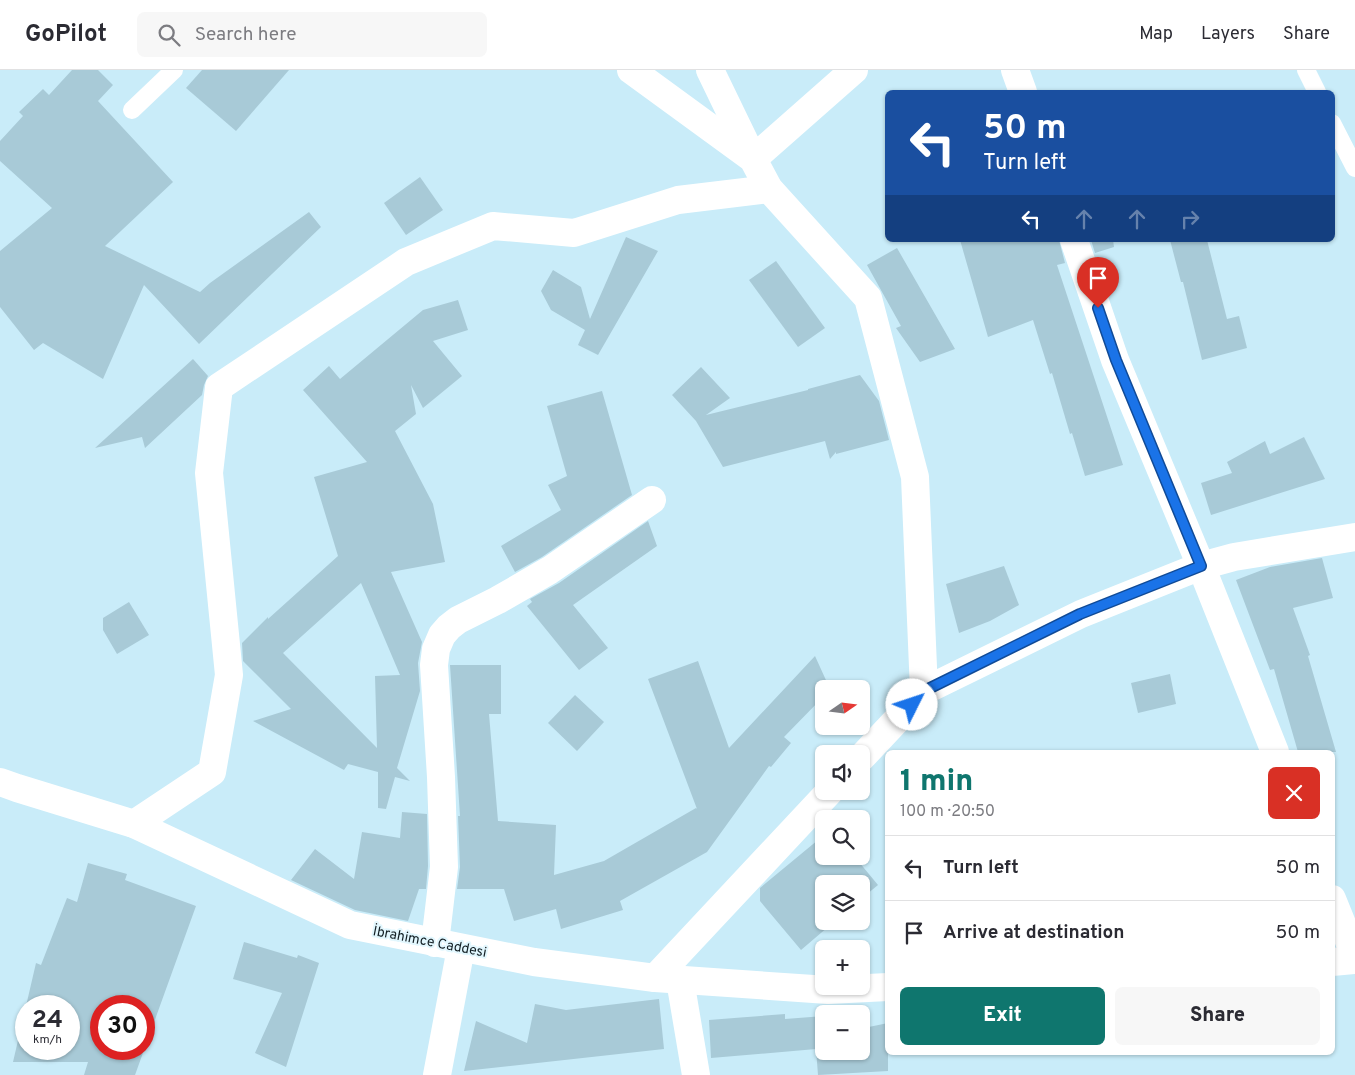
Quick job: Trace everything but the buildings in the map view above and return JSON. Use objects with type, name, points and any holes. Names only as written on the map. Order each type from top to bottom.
[{"type":"street","points":[[631,70],[753,159]]},
{"type":"street","points":[[710,70],[769,188],[868,298],[915,476],[924,691]]},
{"type":"street","points":[[1015,70],[1022,90]]},
{"type":"street","points":[[753,159],[841,74]]},
{"type":"street","points":[[134,824],[212,772],[229,675],[210,473],[219,387],[406,262],[492,226],[574,233],[678,200],[769,188]]},
{"type":"street","points":[[1075,242],[1116,360],[1274,750]]},
{"type":"street","points":[[437,1075],[448,945],[434,664],[436,649],[442,635],[458,620],[498,600],[550,570],[652,500]]},
{"type":"street","points":[[870,748],[924,691],[1080,614],[1201,566],[1234,557],[1355,537]]},
{"type":"street","name":"İbrahimce Caddesi","points":[[0,782],[134,824],[350,925],[534,962],[667,979],[828,990],[885,987]]},
{"type":"street","points":[[696,1075],[667,979],[822,800]]},
{"type":"street","points":[[1335,906],[1355,956]]},
{"type":"street","points":[[1335,962],[1355,960]]},
{"type":"lane","points":[[132,110],[174,70]]},
{"type":"lane","points":[[1306,70],[1316,90]]},
{"type":"lane","points":[[1335,129],[1355,168]]},
{"type":"route","points":[[912,705],[924,691],[1080,614],[1201,566],[1116,360],[1098,308]]}]
